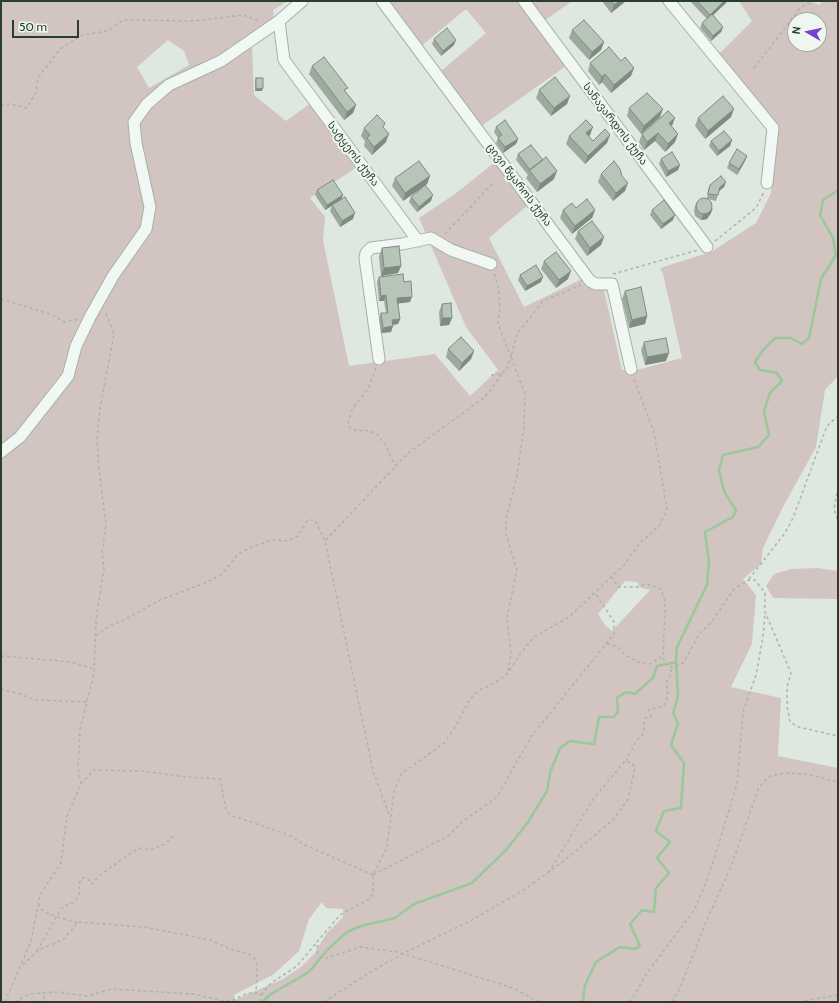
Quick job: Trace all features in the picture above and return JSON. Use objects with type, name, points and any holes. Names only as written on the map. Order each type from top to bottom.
[{"type":"street","points":[[1,452],[20,437],[68,376],[76,346],[101,298],[113,276],[146,229],[150,207],[136,142],[134,122],[147,104],[169,85],[221,61],[302,1]]},
{"type":"street","name":"ცივი წყაროს ქუჩა","points":[[382,1],[590,281]]},
{"type":"street","name":"სანავარდოს ქუჩა","points":[[524,1],[707,247]]},
{"type":"street","points":[[670,1],[773,128],[767,183]]},
{"type":"street","name":"სატყეოს ქუჩა","points":[[274,23],[284,60],[418,241]]},
{"type":"street","points":[[379,359],[365,258],[366,253],[371,248],[430,238],[451,250],[491,264]]},
{"type":"street","points":[[590,281],[596,284],[612,284],[631,369]]},
{"type":"path","points":[[754,68],[802,7],[814,1]]},
{"type":"path","points":[[1,106],[9,104],[27,108],[36,92],[38,78],[60,49],[82,35],[108,32],[123,20],[194,21],[243,15],[274,23]]},
{"type":"path","points":[[430,238],[441,238],[494,182]]},
{"type":"path","points":[[608,275],[707,247],[756,208],[767,183]]},
{"type":"path","points":[[491,264],[498,284],[500,308],[498,324],[525,394],[524,427],[517,475],[506,519],[506,534],[517,570],[508,617],[511,655],[508,673]]},
{"type":"path","points":[[325,541],[408,453],[485,397],[507,368],[517,334],[543,301],[590,281]]},
{"type":"path","points":[[81,784],[78,768],[79,736],[94,669],[96,619],[104,569],[102,552],[106,525],[99,470],[97,439],[100,409],[114,334],[101,298]]},
{"type":"path","points":[[1,299],[50,314],[65,322]]},
{"type":"path","points":[[379,359],[368,389],[353,408],[348,421],[349,427],[357,431],[364,430],[376,433],[385,444],[395,466]]},
{"type":"path","points":[[260,1002],[262,994],[271,983],[297,966],[340,915],[369,899],[372,894],[373,875],[387,846],[389,816],[394,791],[400,774],[444,743],[456,726],[470,699],[478,691],[498,681],[508,673],[520,654],[534,637],[569,617],[624,565],[640,543],[659,526],[667,510],[654,432],[638,392],[631,369]]},
{"type":"path","points":[[491,375],[502,374]]},
{"type":"path","points":[[749,580],[785,533],[793,518],[827,426],[838,416]]},
{"type":"path","points":[[838,487],[834,510],[838,521]]},
{"type":"path","points":[[96,636],[109,626],[124,620],[160,600],[205,583],[222,574],[238,554],[252,547],[272,540],[288,541],[298,536],[308,520],[315,520],[325,541],[373,771],[389,816]]},
{"type":"path","points":[[611,577],[618,587],[637,587],[646,584],[661,588],[665,600],[663,656],[665,664],[671,667],[683,663],[700,633],[711,623],[728,596],[740,584],[749,580],[755,580],[765,593],[763,637],[756,675],[743,712],[737,784],[710,872],[695,909],[647,973],[630,1002]]},
{"type":"path","points":[[373,875],[448,836],[462,822],[497,797],[531,737],[614,634],[614,622],[595,593]]},
{"type":"path","points":[[765,612],[792,673],[787,687],[787,706],[790,722],[798,727],[838,736]]},
{"type":"path","points":[[607,644],[616,646],[625,655],[638,662],[650,664],[663,656]]},
{"type":"path","points":[[1,656],[71,662],[94,669]]},
{"type":"path","points":[[549,872],[594,798],[625,761],[636,741],[643,735],[645,718],[651,716],[649,709],[662,707],[666,702],[668,690],[666,682],[671,676],[671,667]]},
{"type":"path","points":[[1,689],[35,700],[87,702]]},
{"type":"path","points":[[324,1002],[372,971],[404,953],[470,922],[522,891],[549,872],[613,820],[628,799],[635,768],[632,763],[625,761]]},
{"type":"path","points":[[5,1002],[31,941],[40,894],[61,863],[67,816],[81,784],[94,770],[144,771],[187,777],[220,779],[226,809],[230,815],[289,835],[305,845],[373,875]]},
{"type":"path","points":[[672,1002],[680,988],[706,922],[730,870],[758,787],[770,776],[786,773],[805,774],[838,782]]},
{"type":"path","points":[[21,967],[37,952],[61,909],[75,902],[79,895],[79,884],[82,878],[88,878],[92,884],[100,875],[131,853],[141,848],[150,850],[163,845],[174,836]]},
{"type":"path","points":[[38,904],[41,909],[57,918],[77,923],[144,927],[211,940],[230,949],[248,954],[256,960],[256,994]]},
{"type":"path","points":[[37,952],[64,940],[77,923]]},
{"type":"path","points":[[317,942],[318,954],[321,958],[326,958],[360,946],[404,953],[513,988],[539,1002]]},
{"type":"path","points":[[16,1002],[29,994],[56,992],[87,996],[112,989],[194,994],[223,1001],[231,1001],[248,993],[262,994]]},
{"type":"path","points":[[38,1002],[44,998],[45,992]]},
{"type":"path","points":[[799,1002],[838,994]]},
{"type":"shaded area","points":[[1,1],[288,1],[273,10],[274,21],[252,45],[254,95],[286,121],[311,103],[357,167],[310,198],[325,217],[323,240],[349,366],[435,354],[470,396],[498,370],[466,327],[419,218],[455,194],[495,162],[528,205],[489,238],[524,307],[582,279],[582,283],[588,287],[604,290],[622,370],[637,370],[682,358],[663,274],[660,268],[711,252],[756,223],[771,193],[778,126],[717,56],[752,21],[739,1],[811,1],[819,5],[823,1],[838,1],[838,376],[825,390],[816,447],[783,507],[763,548],[761,564],[743,579],[756,595],[752,644],[731,687],[781,698],[778,756],[838,768],[838,1002],[1,1002]],"holes":[[[168,40],[184,51],[189,65],[149,88],[137,67]],[[625,581],[637,582],[641,588],[650,590],[612,631],[605,625],[598,614]],[[322,902],[326,908],[343,909],[343,917],[327,933],[314,954],[302,966],[283,979],[235,1000],[234,995],[274,974],[299,951],[309,919]]]},
{"type":"shaded area","points":[[389,1],[519,1],[566,66],[480,127],[440,72],[486,33],[466,9],[420,47]]},
{"type":"shaded area","points":[[530,1],[572,1],[544,21]]},
{"type":"shaded area","points":[[818,568],[838,571],[838,599],[773,598],[766,586],[774,574],[791,569]]},
{"type":"building","points":[[611,1],[619,1],[614,5]]},
{"type":"building","points":[[697,1],[724,1],[710,15]]},
{"type":"building","points":[[712,14],[723,27],[713,36],[702,23]]},
{"type":"building","points":[[584,20],[604,42],[592,52],[572,30]]},
{"type":"building","points":[[447,28],[456,40],[443,51],[434,39]]},
{"type":"building","points":[[609,47],[621,61],[625,57],[634,68],[614,85],[605,74],[602,77],[590,63]]},
{"type":"building","points":[[324,57],[348,88],[344,90],[356,105],[347,112],[312,66]]},
{"type":"building","points":[[555,77],[570,96],[554,108],[539,90]]},
{"type":"building","points":[[256,78],[263,78],[263,88],[256,89]]},
{"type":"building","points":[[647,93],[663,109],[644,126],[629,108]]},
{"type":"building","points":[[723,96],[734,109],[708,131],[698,118]]},
{"type":"building","points":[[668,111],[675,118],[669,123],[678,134],[668,144],[658,133],[647,142],[642,134]]},
{"type":"building","points":[[377,115],[385,123],[383,127],[389,134],[374,147],[367,138],[370,135],[364,128]]},
{"type":"building","points":[[505,120],[518,139],[505,147],[498,138],[502,135],[496,127]]},
{"type":"building","points":[[586,120],[593,127],[586,133],[593,141],[605,129],[610,135],[588,156],[569,136]]},
{"type":"building","points":[[724,131],[732,140],[719,151],[711,141]]},
{"type":"building","points":[[531,145],[543,160],[530,170],[518,154]]},
{"type":"building","points":[[737,149],[747,156],[739,169],[729,163]]},
{"type":"building","points":[[672,152],[680,165],[668,171],[661,159]]},
{"type":"building","points":[[546,157],[557,171],[540,184],[529,170]]},
{"type":"building","points":[[419,161],[430,176],[405,193],[395,178]]},
{"type":"building","points":[[614,161],[620,169],[622,176],[628,183],[616,193],[601,174]]},
{"type":"building","points":[[721,176],[726,182],[720,187],[718,195],[708,194],[710,185]]},
{"type":"building","points":[[333,180],[343,195],[327,205],[317,190]]},
{"type":"building","points":[[425,185],[433,195],[419,207],[411,197]]},
{"type":"building","points":[[345,197],[355,213],[342,221],[332,205]]},
{"type":"building","points":[[704,198],[710,200],[712,206],[710,212],[704,214],[698,212],[696,206],[698,200]]},
{"type":"building","points":[[587,199],[595,210],[575,226],[563,210],[572,203],[576,208]]},
{"type":"building","points":[[664,200],[675,215],[663,224],[652,210]]},
{"type":"building","points":[[592,221],[604,237],[590,248],[578,231]]},
{"type":"building","points":[[399,246],[401,266],[384,268],[382,248]]},
{"type":"building","points":[[556,252],[571,271],[559,280],[544,261]]},
{"type":"building","points":[[536,265],[543,277],[527,286],[520,275]]},
{"type":"building","points":[[403,274],[404,282],[411,281],[412,297],[397,298],[400,319],[392,320],[393,326],[383,328],[381,313],[388,313],[386,295],[381,296],[379,277]]},
{"type":"building","points":[[641,287],[647,316],[632,320],[625,291]]},
{"type":"building","points":[[451,303],[452,318],[442,318],[442,304]]},
{"type":"building","points":[[461,337],[474,351],[462,363],[448,349]]},
{"type":"building","points":[[666,338],[669,353],[647,357],[644,342]]},
{"type":"waterway","points":[[262,1002],[271,994],[309,972],[327,950],[347,932],[361,926],[395,918],[414,904],[472,883],[506,850],[528,822],[547,791],[550,773],[560,748],[570,741],[594,744],[599,717],[614,717],[618,712],[617,698],[626,692],[635,694],[653,678],[657,666],[676,662],[677,647],[707,585],[709,562],[705,532],[733,517],[736,510],[725,493],[722,484],[719,470],[723,455],[758,447],[769,435],[764,411],[770,393],[782,381],[777,373],[760,370],[755,362],[763,350],[775,338],[791,338],[802,344],[809,338],[821,279],[836,255],[833,238],[820,215],[823,200],[838,190]]},
{"type":"waterway","points":[[583,1002],[585,985],[596,962],[620,947],[635,949],[640,946],[630,924],[642,910],[654,912],[656,888],[669,873],[657,858],[670,842],[656,831],[664,811],[681,808],[684,763],[671,745],[678,723],[673,713],[678,696],[676,662]]}]
